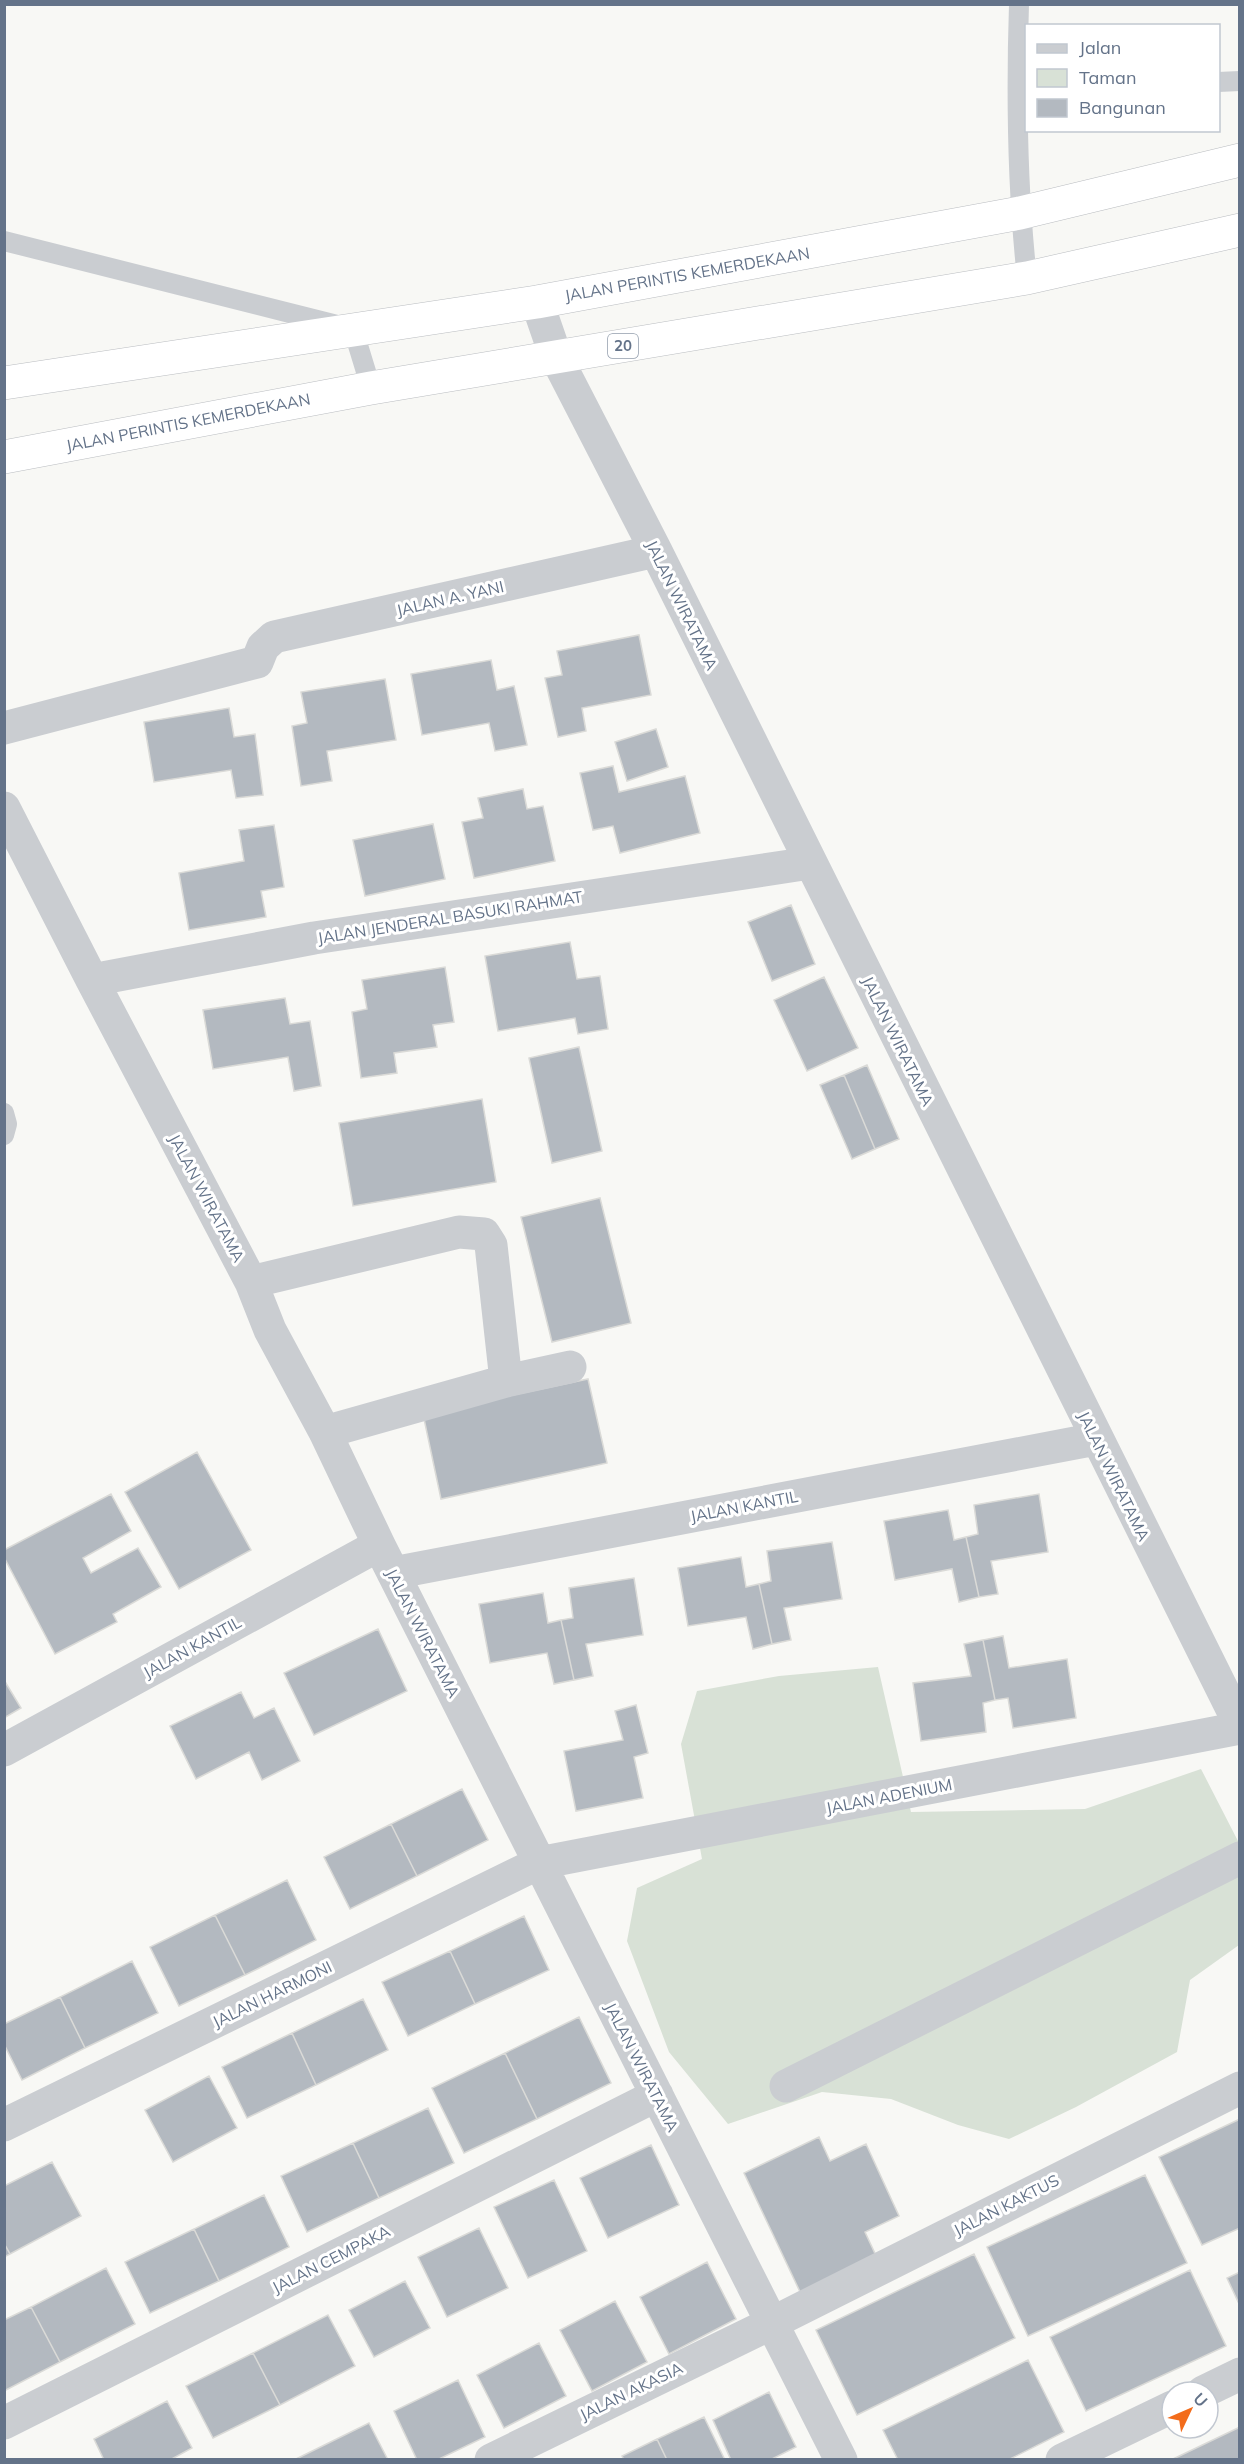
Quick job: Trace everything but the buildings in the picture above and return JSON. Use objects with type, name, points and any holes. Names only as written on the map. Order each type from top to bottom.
[{"type":"highway","name":"JALAN PERINTIS KEMERDEKAAN","points":[[4,383],[537,302],[1020,213],[1239,160]]},
{"type":"highway","name":"JALAN PERINTIS KEMERDEKAAN","points":[[4,457],[370,388],[1027,278],[1239,230]]},
{"type":"street","name":"JALAN WIRATAMA","points":[[537,302],[556,357],[656,551],[1239,1727]]},
{"type":"street","name":"JALAN A. YANI","points":[[4,728],[257,662],[263,647],[274,637],[656,551]]},
{"type":"street","name":"JALAN WIRATAMA","points":[[4,808],[251,1282],[270,1330],[325,1432],[386,1559],[841,2460]]},
{"type":"street","name":"JALAN JENDERAL BASUKI RAHMAT","points":[[92,980],[314,938],[810,862]]},
{"type":"street","points":[[251,1282],[459,1232],[483,1234],[491,1245],[506,1382]]},
{"type":"street","points":[[325,1432],[506,1382],[570,1367]]},
{"type":"street","name":"JALAN KANTIL","points":[[4,1750],[386,1559],[1096,1439]]},
{"type":"street","name":"JALAN ADENIUM","points":[[539,1863],[1239,1727]]},
{"type":"street","points":[[786,2086],[1239,1858]]},
{"type":"street","name":"JALAN HARMONI","points":[[4,2125],[539,1863]]},
{"type":"street","name":"JALAN KAKTUS","points":[[772,2323],[1239,2088]]},
{"type":"street","name":"JALAN CEMPAKA","points":[[4,2423],[657,2096]]},
{"type":"street","name":"JALAN AKASIA","points":[[491,2460],[772,2323]]},
{"type":"street","points":[[1220,2384],[1239,2374]]},
{"type":"street","points":[[1062,2460],[1160,2413]]},
{"type":"lane","points":[[1019,4],[1020,213],[1027,278]]},
{"type":"lane","points":[[1220,82],[1239,81]]},
{"type":"lane","points":[[4,241],[353,329],[370,388]]},
{"type":"lane","points":[[4,1113],[7,1125],[4,1135]]},
{"type":"green space","points":[[878,1667],[911,1812],[1085,1809],[1201,1769],[1239,1843],[1239,1945],[1190,1980],[1177,2052],[1076,2107],[1009,2139],[958,2125],[891,2099],[822,2092],[728,2124],[669,2052],[627,1941],[637,1888],[702,1859],[681,1744],[697,1691],[779,1676]]}]
